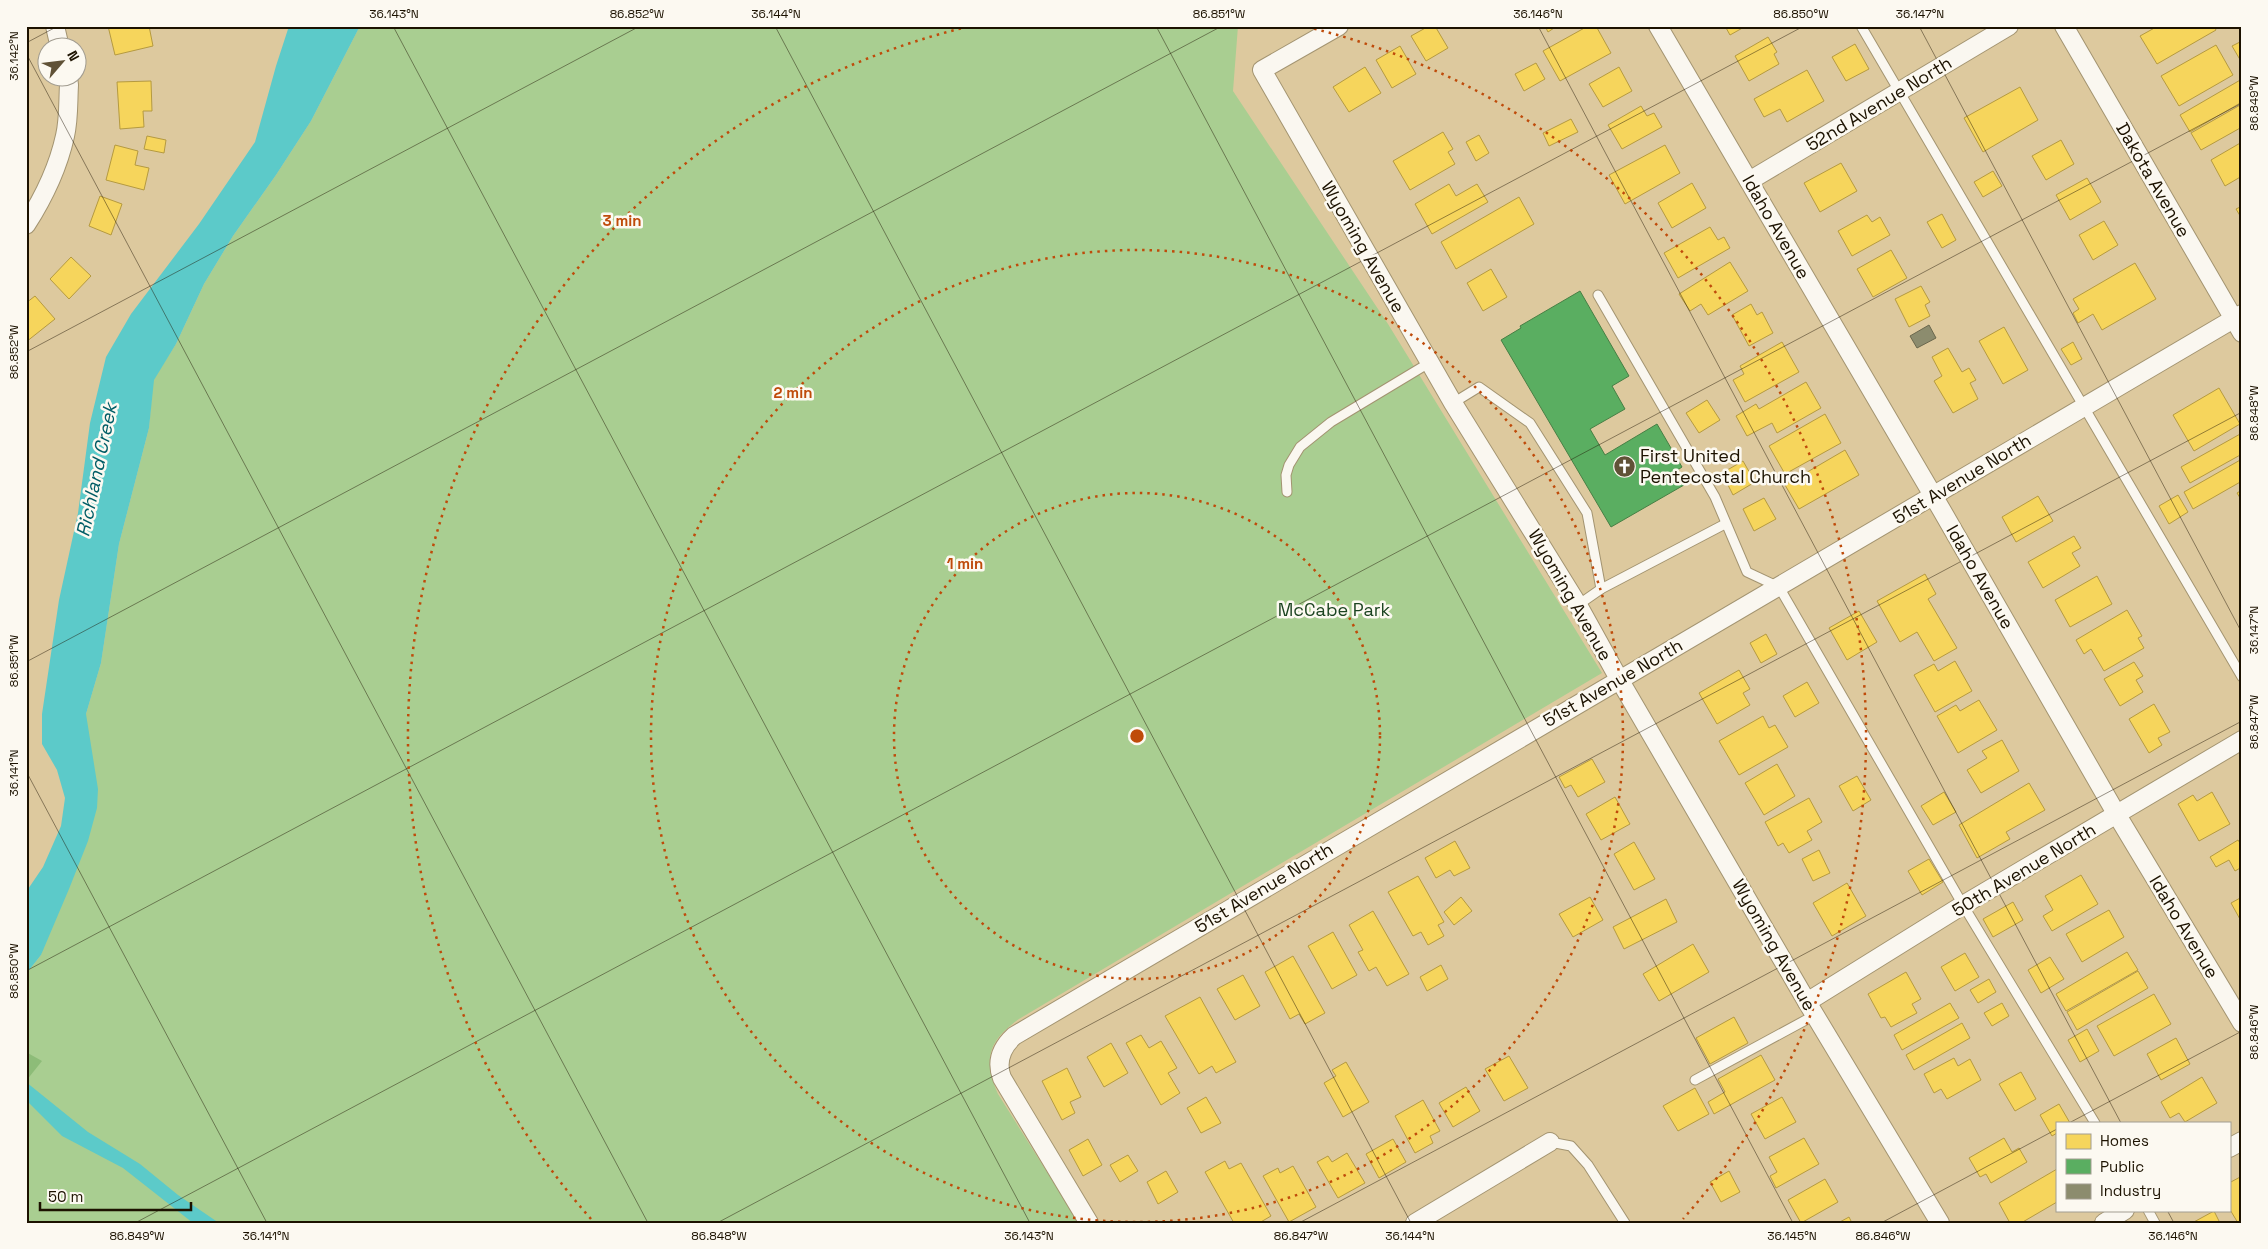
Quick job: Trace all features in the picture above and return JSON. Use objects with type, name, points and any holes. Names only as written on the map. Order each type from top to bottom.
[{"type":"street","name":"Wyoming Avenue","points":[[1339,26],[1262,70],[1452,403],[1578,605],[1619,679],[1811,1008],[1940,1223]]},
{"type":"street","name":"Idaho Avenue","points":[[1658,26],[1934,496],[2117,815],[2242,1023]]},
{"type":"street","name":"52nd Avenue North","points":[[1749,181],[2009,26]]},
{"type":"street","name":"Dakota Avenue","points":[[2064,26],[2239,322]]},
{"type":"street","points":[[26,225],[40,204],[54,172],[66,134],[69,88]]},
{"type":"street","name":"51st Avenue North","points":[[1089,1223],[1004,1084],[1000,1066],[1003,1048],[1014,1036],[2084,407],[2239,322]]},
{"type":"street","name":"50th Avenue North","points":[[1811,1008],[1963,905],[2242,740]]},
{"type":"street","points":[[2230,1147],[2242,1141]]},
{"type":"street","points":[[1415,1223],[1550,1142]]},
{"type":"street","points":[[2104,1223],[2122,1212]]},
{"type":"lane","points":[[1862,26],[2242,678]]},
{"type":"lane","points":[[1598,295],[1715,497],[1747,572],[1779,588],[1963,905],[2094,1122]]},
{"type":"lane","points":[[1287,492],[1286,475],[1288,465],[1300,447],[1330,422],[1429,363]]},
{"type":"lane","points":[[1452,403],[1479,387],[1530,423],[1587,513],[1601,589]]},
{"type":"lane","points":[[1578,605],[1601,589],[1725,524]]},
{"type":"lane","points":[[1696,1080],[1811,1008]]},
{"type":"lane","points":[[1550,1142],[1571,1146],[1588,1165],[1625,1223]]},
{"type":"green space","name":"McCabe Park","points":[[360,26],[1238,26],[1233,91],[1388,324],[1602,673],[1019,1019],[1001,1035],[991,1052],[990,1061],[993,1082],[998,1094],[1079,1223],[26,1223],[26,974],[41,955],[86,714],[101,663],[119,544],[149,428],[153,380],[176,344],[204,284],[233,236],[311,121]]},
{"type":"green space","points":[[26,1052],[42,1061],[26,1081]]},
{"type":"water","name":"Richland Creek","points":[[289,26],[360,26],[311,121],[233,236],[204,284],[176,344],[154,380],[149,428],[119,544],[101,663],[86,714],[98,789],[97,808],[88,841],[41,955],[26,974],[26,892],[43,867],[61,826],[65,798],[57,770],[42,744],[42,714],[59,600],[78,513],[90,423],[106,357],[131,314],[199,224],[255,142]]},
{"type":"water","points":[[26,1082],[88,1132],[140,1164],[178,1195],[219,1223],[193,1223],[123,1168],[62,1136],[26,1100]]},
{"type":"building: Homes","points":[[108,26],[149,26],[153,46],[115,55]]},
{"type":"building: Homes","points":[[1429,26],[1435,26],[1448,48],[1426,61],[1411,36]]},
{"type":"building: Homes","points":[[1545,26],[1557,26],[1548,32]]},
{"type":"building: Homes","points":[[1588,26],[1596,26],[1611,53],[1560,81],[1543,51]]},
{"type":"building: Homes","points":[[1725,26],[1746,26],[1730,35]]},
{"type":"building: Homes","points":[[2158,26],[2214,26],[2216,30],[2157,64],[2140,36]]},
{"type":"building: Homes","points":[[1768,37],[1777,52],[1774,54],[1779,64],[1749,81],[1735,56]]},
{"type":"building: Homes","points":[[2242,41],[2242,63],[2232,46]]},
{"type":"building: Homes","points":[[1855,44],[1869,69],[1846,81],[1832,57]]},
{"type":"building: Homes","points":[[2216,45],[2233,75],[2179,106],[2161,76]]},
{"type":"building: Homes","points":[[1400,46],[1416,74],[1392,88],[1376,60]]},
{"type":"building: Homes","points":[[1536,63],[1545,79],[1524,91],[1515,74]]},
{"type":"building: Homes","points":[[1365,67],[1381,93],[1349,112],[1333,87]]},
{"type":"building: Homes","points":[[1619,67],[1632,91],[1603,107],[1589,84]]},
{"type":"building: Homes","points":[[1807,70],[1824,101],[1787,122],[1780,109],[1764,117],[1754,99]]},
{"type":"building: Homes","points":[[2242,79],[2242,102],[2190,132],[2180,115]]},
{"type":"building: Homes","points":[[151,81],[152,111],[143,111],[144,127],[120,129],[117,82]]},
{"type":"building: Homes","points":[[2020,87],[2038,120],[1983,152],[1964,118]]},
{"type":"building: Homes","points":[[2242,104],[2242,127],[2201,150],[2191,133]]},
{"type":"building: Homes","points":[[1641,106],[1647,116],[1654,113],[1662,127],[1622,149],[1608,125]]},
{"type":"building: Homes","points":[[1571,119],[1578,132],[1549,146],[1543,133]]},
{"type":"building: Homes","points":[[1443,132],[1453,149],[1448,152],[1455,164],[1410,190],[1393,161]]},
{"type":"building: Homes","points":[[1479,135],[1489,153],[1476,161],[1466,142]]},
{"type":"building: Homes","points":[[147,136],[166,140],[164,153],[144,149]]},
{"type":"building: Homes","points":[[2061,140],[2074,164],[2046,180],[2032,156]]},
{"type":"building: Homes","points":[[2242,142],[2242,176],[2225,186],[2211,160]]},
{"type":"building: Homes","points":[[115,145],[138,151],[135,165],[149,168],[144,190],[106,180]]},
{"type":"building: Homes","points":[[1665,145],[1680,173],[1625,204],[1609,175]]},
{"type":"building: Homes","points":[[1841,163],[1857,191],[1820,212],[1804,183]]},
{"type":"building: Homes","points":[[1993,171],[2002,186],[1983,197],[1974,182]]},
{"type":"building: Homes","points":[[2087,178],[2101,202],[2070,220],[2056,195]]},
{"type":"building: Homes","points":[[1692,183],[1706,208],[1672,228],[1658,203]]},
{"type":"building: Homes","points":[[1449,184],[1456,196],[1477,184],[1488,202],[1432,234],[1415,204]]},
{"type":"building: Homes","points":[[100,196],[122,204],[111,235],[89,226]]},
{"type":"building: Homes","points":[[1519,197],[1534,224],[1456,269],[1441,242]]},
{"type":"building: Homes","points":[[2242,206],[2242,219],[2236,209]]},
{"type":"building: Homes","points":[[1942,214],[1956,240],[1942,248],[1927,222]]},
{"type":"building: Homes","points":[[1867,215],[1872,222],[1880,217],[1890,235],[1852,256],[1838,231]]},
{"type":"building: Homes","points":[[2104,221],[2118,245],[2093,260],[2079,235]]},
{"type":"building: Homes","points":[[1710,227],[1718,240],[1724,237],[1730,248],[1678,278],[1664,253]]},
{"type":"building: Homes","points":[[1891,250],[1907,278],[1873,297],[1857,269]]},
{"type":"building: Homes","points":[[71,257],[91,276],[69,299],[50,279]]},
{"type":"building: Homes","points":[[1730,262],[1748,291],[1708,315],[1701,304],[1690,311],[1679,294]]},
{"type":"building: Homes","points":[[2135,263],[2156,299],[2102,330],[2093,314],[2078,323],[2073,313],[2079,309],[2073,299]]},
{"type":"building: Homes","points":[[1491,269],[1507,297],[1483,311],[1467,283]]},
{"type":"building: Homes","points":[[1921,286],[1930,302],[1925,305],[1930,316],[1909,327],[1895,299]]},
{"type":"building: Homes","points":[[35,296],[55,319],[26,342],[26,303]]},
{"type":"building: Homes","points":[[1751,304],[1757,315],[1762,312],[1773,333],[1749,346],[1732,315]]},
{"type":"building: Homes","points":[[2004,327],[2028,370],[2003,384],[1979,341]]},
{"type":"building: Homes","points":[[1782,342],[1799,372],[1745,402],[1733,380],[1744,374],[1740,366]]},
{"type":"building: Homes","points":[[2073,342],[2082,359],[2071,365],[2061,349]]},
{"type":"building: Homes","points":[[1948,348],[1962,372],[1969,368],[1976,380],[1970,383],[1978,399],[1953,413],[1934,381],[1942,376],[1932,357]]},
{"type":"building: Homes","points":[[1806,382],[1821,408],[1777,433],[1772,423],[1747,436],[1736,416],[1756,404],[1759,409]]},
{"type":"building: Homes","points":[[2219,388],[2240,424],[2194,451],[2173,415]]},
{"type":"building: Homes","points":[[1707,400],[1720,420],[1699,433],[1686,413]]},
{"type":"building: Homes","points":[[1825,414],[1841,443],[1785,474],[1769,446]]},
{"type":"building: Homes","points":[[2242,433],[2242,454],[2190,483],[2181,467]]},
{"type":"building: Homes","points":[[1845,450],[1859,475],[1799,509],[1785,485]]},
{"type":"building: Homes","points":[[2242,459],[2242,481],[2193,509],[2184,492]]},
{"type":"building: Homes","points":[[1743,461],[1755,482],[1733,495],[1722,473]]},
{"type":"building: Homes","points":[[2242,490],[2242,501],[2237,493]]},
{"type":"building: Homes","points":[[2178,495],[2188,512],[2169,524],[2159,506]]},
{"type":"building: Homes","points":[[2038,496],[2053,521],[2016,542],[2002,517]]},
{"type":"building: Homes","points":[[1764,498],[1776,519],[1754,531],[1743,509]]},
{"type":"building: Homes","points":[[2074,536],[2081,548],[2072,553],[2080,566],[2043,588],[2028,562]]},
{"type":"building: Homes","points":[[1925,574],[1936,594],[1928,599],[1957,648],[1934,661],[1917,632],[1900,642],[1877,601]]},
{"type":"building: Homes","points":[[2097,576],[2112,604],[2070,627],[2055,600]]},
{"type":"building: Homes","points":[[2127,610],[2142,636],[2138,638],[2144,648],[2104,671],[2091,649],[2084,654],[2076,640]]},
{"type":"building: Homes","points":[[1859,611],[1877,642],[1847,660],[1829,628]]},
{"type":"building: Homes","points":[[1766,634],[1777,654],[1761,663],[1750,643]]},
{"type":"building: Homes","points":[[1955,661],[1972,691],[1935,712],[1914,675],[1934,664],[1938,671]]},
{"type":"building: Homes","points":[[2134,662],[2143,676],[2136,680],[2143,692],[2120,706],[2104,679]]},
{"type":"building: Homes","points":[[1739,670],[1750,689],[1743,693],[1750,705],[1717,724],[1699,693]]},
{"type":"building: Homes","points":[[1807,682],[1819,703],[1795,717],[1783,696]]},
{"type":"building: Homes","points":[[1979,700],[1997,730],[1958,753],[1937,716],[1956,705],[1960,711]]},
{"type":"building: Homes","points":[[2154,704],[2170,732],[2158,738],[2162,745],[2149,753],[2129,719]]},
{"type":"building: Homes","points":[[1763,716],[1769,728],[1775,725],[1788,747],[1739,775],[1719,741]]},
{"type":"building: Homes","points":[[2002,740],[2019,771],[1981,793],[1967,770],[1987,758],[1982,751]]},
{"type":"building: Homes","points":[[1592,759],[1605,782],[1578,797],[1571,785],[1565,788],[1559,777]]},
{"type":"building: Homes","points":[[1777,764],[1795,796],[1764,815],[1745,783]]},
{"type":"building: Homes","points":[[1857,776],[1871,800],[1853,811],[1839,786]]},
{"type":"building: Homes","points":[[2029,783],[2045,810],[2006,832],[2010,839],[1977,858],[1959,825]]},
{"type":"building: Homes","points":[[1944,792],[1956,812],[1933,825],[1921,806]]},
{"type":"building: Homes","points":[[2212,792],[2230,824],[2199,841],[2178,804],[2193,795],[2197,801]]},
{"type":"building: Homes","points":[[1615,797],[1630,824],[1601,840],[1586,814]]},
{"type":"building: Homes","points":[[1809,798],[1822,822],[1807,831],[1812,840],[1789,853],[1783,843],[1778,846],[1765,822]]},
{"type":"building: Homes","points":[[2238,840],[2242,846],[2242,867],[2235,871],[2229,860],[2216,867],[2210,857]]},
{"type":"building: Homes","points":[[1455,841],[1470,868],[1454,876],[1450,870],[1436,878],[1425,858]]},
{"type":"building: Homes","points":[[1634,842],[1655,879],[1634,890],[1614,854]]},
{"type":"building: Homes","points":[[1819,850],[1830,873],[1813,881],[1802,859]]},
{"type":"building: Homes","points":[[1929,859],[1943,882],[1922,895],[1908,871]]},
{"type":"building: Homes","points":[[2081,875],[2098,904],[2052,931],[2043,916],[2053,910],[2045,896]]},
{"type":"building: Homes","points":[[1418,876],[1444,922],[1438,925],[1444,936],[1428,945],[1421,932],[1413,936],[1388,892]]},
{"type":"building: Homes","points":[[1847,883],[1866,916],[1832,936],[1813,903]]},
{"type":"building: Homes","points":[[1461,897],[1472,911],[1454,925],[1444,912]]},
{"type":"building: Homes","points":[[1590,897],[1603,920],[1573,937],[1559,914]]},
{"type":"building: Homes","points":[[2242,897],[2242,921],[2241,921],[2231,903]]},
{"type":"building: Homes","points":[[1666,899],[1677,922],[1624,949],[1613,927]]},
{"type":"building: Homes","points":[[2013,902],[2023,920],[1993,937],[1983,919]]},
{"type":"building: Homes","points":[[2109,910],[2124,937],[2082,962],[2066,934]]},
{"type":"building: Homes","points":[[1373,911],[1409,974],[1387,986],[1376,967],[1369,971],[1358,952],[1363,950],[1349,925]]},
{"type":"building: Homes","points":[[1333,932],[1357,975],[1332,989],[1308,946]]},
{"type":"building: Homes","points":[[1693,944],[1709,972],[1659,1001],[1643,974]]},
{"type":"building: Homes","points":[[2127,952],[2138,970],[2066,1011],[2056,994]]},
{"type":"building: Homes","points":[[1965,953],[1979,977],[1955,991],[1941,967]]},
{"type":"building: Homes","points":[[1293,956],[1325,1013],[1305,1024],[1299,1014],[1290,1019],[1265,972]]},
{"type":"building: Homes","points":[[2050,957],[2064,979],[2041,993],[2028,970]]},
{"type":"building: Homes","points":[[1441,965],[1448,979],[1427,991],[1420,977]]},
{"type":"building: Homes","points":[[2138,971],[2148,988],[2077,1030],[2067,1012]]},
{"type":"building: Homes","points":[[1906,972],[1921,999],[1912,1004],[1917,1013],[1891,1027],[1885,1017],[1881,1018],[1868,994]]},
{"type":"building: Homes","points":[[1243,975],[1260,1006],[1235,1020],[1217,989]]},
{"type":"building: Homes","points":[[1989,979],[1996,992],[1978,1003],[1970,990]]},
{"type":"building: Homes","points":[[2154,994],[2171,1024],[2114,1056],[2097,1026]]},
{"type":"building: Homes","points":[[1200,997],[1236,1062],[1216,1073],[1212,1066],[1199,1074],[1165,1016]]},
{"type":"building: Homes","points":[[1950,1003],[1959,1018],[1902,1050],[1894,1035]]},
{"type":"building: Homes","points":[[2002,1003],[2009,1016],[1992,1026],[1984,1013]]},
{"type":"building: Homes","points":[[1734,1017],[1748,1043],[1710,1064],[1696,1038]]},
{"type":"building: Homes","points":[[1962,1023],[1970,1038],[1914,1070],[1906,1055]]},
{"type":"building: Homes","points":[[2087,1029],[2099,1051],[2080,1062],[2068,1040]]},
{"type":"building: Homes","points":[[1141,1035],[1149,1048],[1161,1041],[1177,1068],[1168,1073],[1180,1093],[1161,1105],[1126,1043]]},
{"type":"building: Homes","points":[[2176,1038],[2190,1064],[2161,1080],[2147,1054]]},
{"type":"building: Homes","points":[[1111,1043],[1128,1073],[1104,1087],[1087,1057]]},
{"type":"building: Homes","points":[[1761,1055],[1775,1080],[1714,1114],[1708,1102],[1725,1092],[1718,1079]]},
{"type":"building: Homes","points":[[1509,1056],[1528,1088],[1504,1101],[1485,1069]]},
{"type":"building: Homes","points":[[1954,1058],[1958,1066],[1970,1059],[1981,1080],[1947,1099],[1941,1089],[1934,1093],[1924,1074]]},
{"type":"building: Homes","points":[[1346,1062],[1369,1102],[1343,1117],[1324,1083],[1336,1076],[1332,1070]]},
{"type":"building: Homes","points":[[1067,1068],[1081,1097],[1070,1102],[1075,1113],[1062,1120],[1042,1081]]},
{"type":"building: Homes","points":[[2021,1072],[2036,1099],[2015,1111],[1999,1084]]},
{"type":"building: Homes","points":[[2202,1077],[2217,1103],[2185,1122],[2179,1113],[2170,1118],[2161,1102]]},
{"type":"building: Homes","points":[[1466,1087],[1480,1111],[1453,1127],[1439,1103]]},
{"type":"building: Homes","points":[[1695,1088],[1709,1114],[1678,1131],[1663,1106]]},
{"type":"building: Homes","points":[[1206,1097],[1221,1123],[1201,1133],[1187,1108]]},
{"type":"building: Homes","points":[[1782,1097],[1796,1122],[1765,1139],[1751,1114]]},
{"type":"building: Homes","points":[[1423,1100],[1440,1131],[1430,1136],[1433,1143],[1415,1153],[1395,1116]]},
{"type":"building: Homes","points":[[2059,1104],[2069,1122],[2056,1122],[2056,1134],[2052,1136],[2040,1115]]},
{"type":"building: Homes","points":[[1804,1138],[1819,1164],[1776,1188],[1770,1176],[1777,1172],[1769,1157]]},
{"type":"building: Homes","points":[[2004,1138],[2012,1152],[2019,1148],[2027,1162],[1991,1183],[1986,1174],[1980,1177],[1969,1158]]},
{"type":"building: Homes","points":[[1088,1139],[1102,1165],[1083,1176],[1069,1150]]},
{"type":"building: Homes","points":[[1393,1139],[1406,1162],[1379,1178],[1366,1154]]},
{"type":"building: Homes","points":[[1347,1153],[1365,1183],[1338,1198],[1317,1162],[1328,1156],[1332,1162]]},
{"type":"building: Homes","points":[[1128,1155],[1138,1171],[1120,1182],[1110,1165]]},
{"type":"building: Homes","points":[[1225,1161],[1229,1169],[1241,1163],[1271,1216],[1259,1223],[1234,1223],[1205,1172]]},
{"type":"building: Homes","points":[[1293,1166],[1316,1207],[1289,1222],[1263,1176],[1278,1168],[1280,1173]]},
{"type":"building: Homes","points":[[2056,1170],[2056,1203],[2021,1223],[2010,1223],[1999,1203]]},
{"type":"building: Homes","points":[[1166,1171],[1178,1192],[1158,1204],[1147,1182]]},
{"type":"building: Homes","points":[[1729,1171],[1740,1192],[1721,1202],[1710,1182]]},
{"type":"building: Homes","points":[[2242,1176],[2242,1223],[2238,1223],[2230,1210],[2230,1182]]},
{"type":"building: Homes","points":[[1825,1179],[1838,1202],[1801,1223],[1788,1200]]},
{"type":"building: Homes","points":[[2214,1212],[2220,1223],[2192,1223]]},
{"type":"building: Homes","points":[[1849,1217],[1852,1223],[1838,1223]]},
{"type":"building: Public","points":[[1580,291],[1629,376],[1612,386],[1625,409],[1590,429],[1605,455],[1657,424],[1682,467],[1676,471],[1684,485],[1611,527],[1501,340],[1521,328],[1520,326]]},
{"type":"building: Industry","points":[[1929,325],[1936,338],[1917,348],[1910,336]]},
{"type":"place","name":"First United Pentecostal Church","points":[[1624,466]]}]
